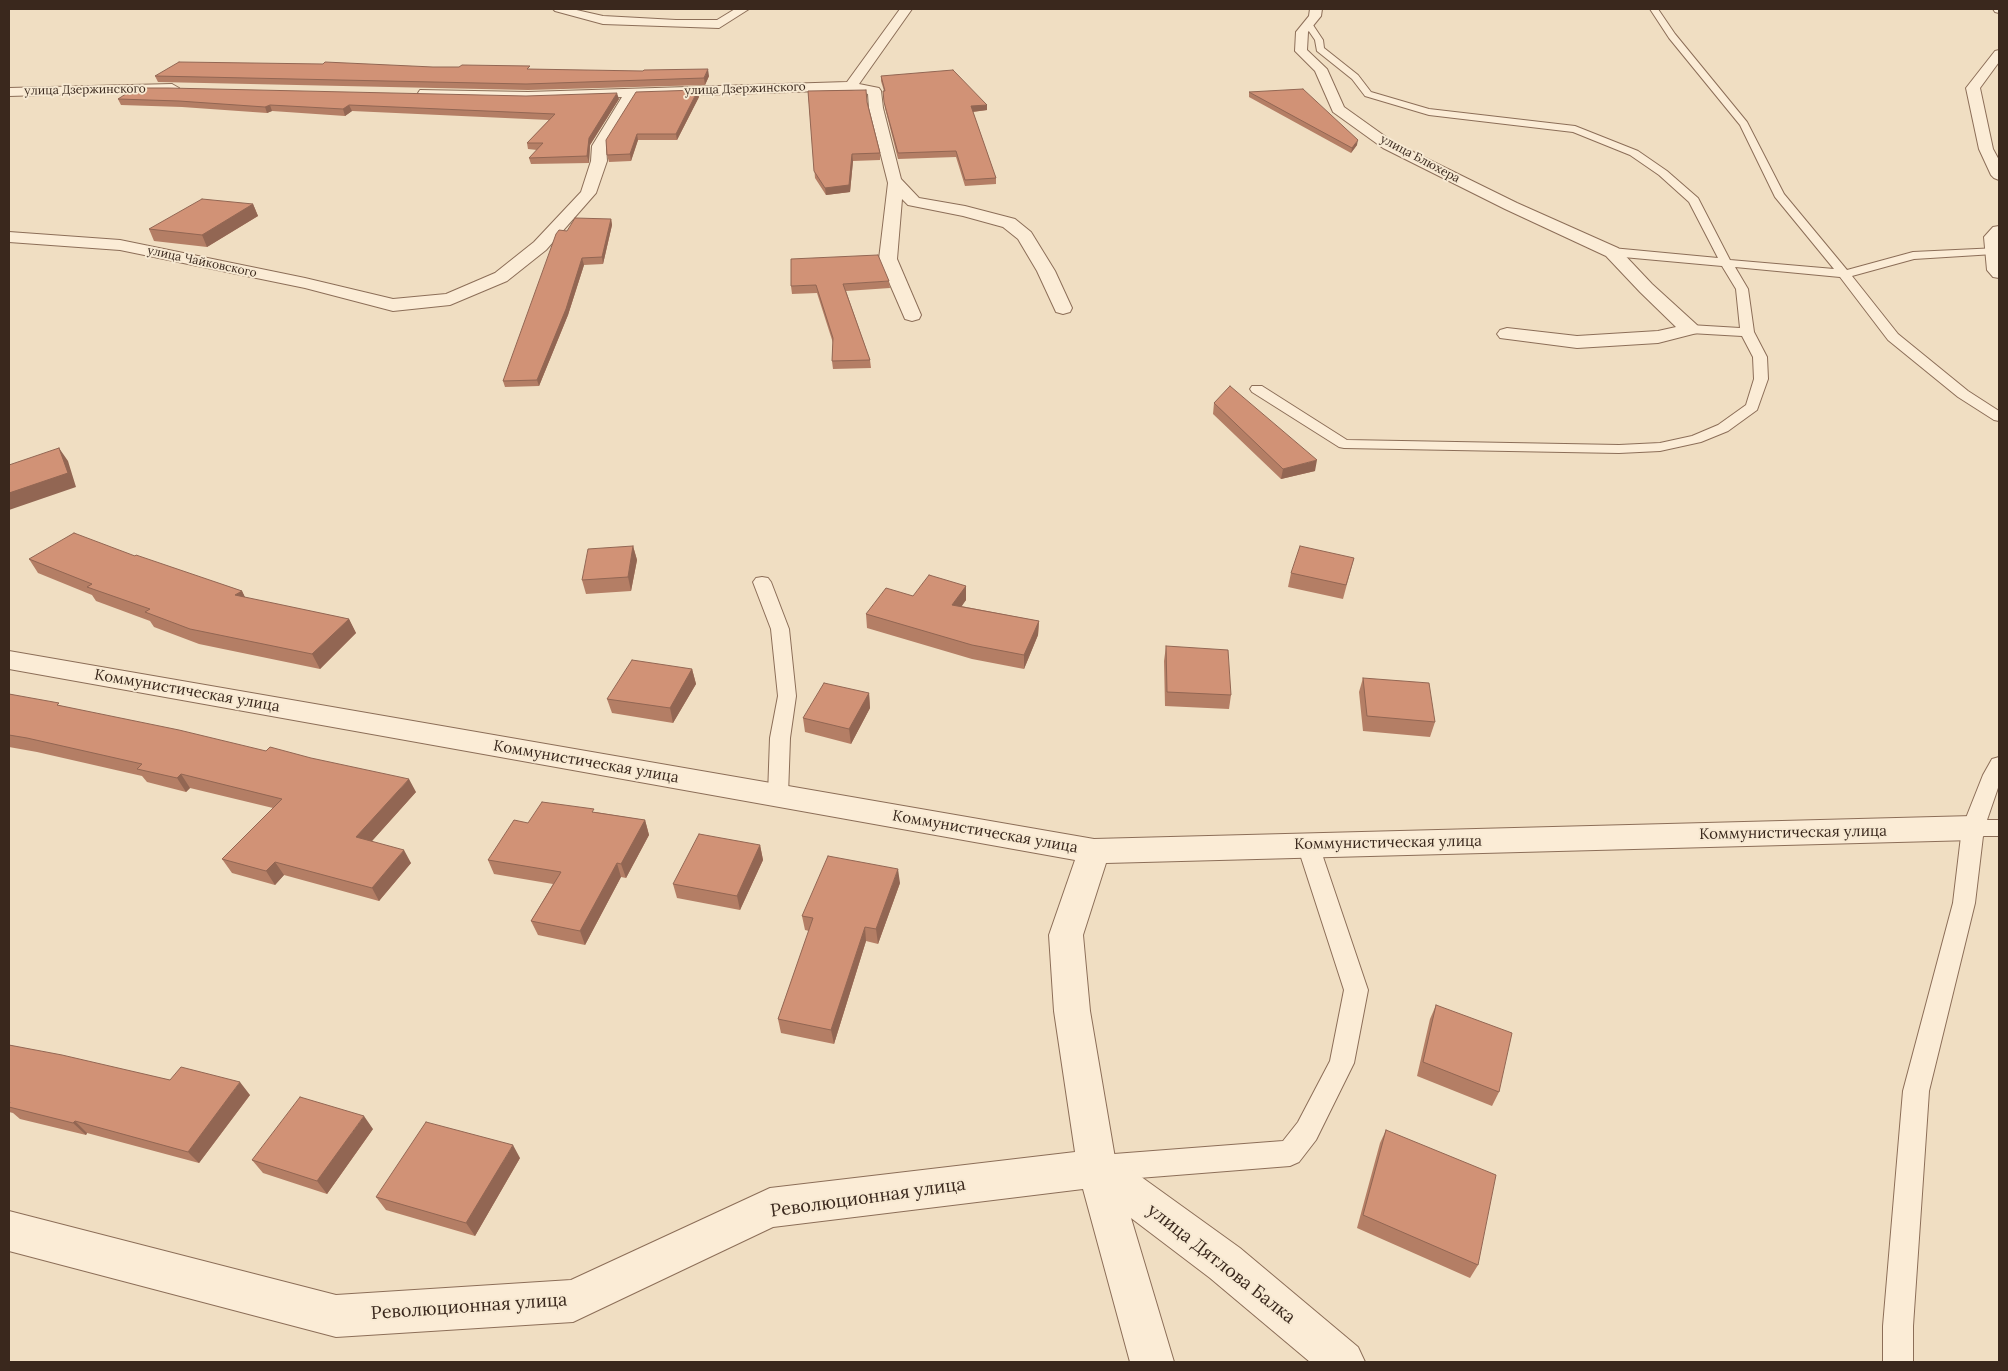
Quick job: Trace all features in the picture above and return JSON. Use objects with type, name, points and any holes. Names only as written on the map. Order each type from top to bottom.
[{"type":"street","points":[[559,9],[603,20],[676,24],[719,24],[743,9]]},
{"type":"street","points":[[851,86],[906,9]]},
{"type":"street","name":"улица Блюхера","points":[[1316,9],[1316,16],[1302,32],[1301,51],[1321,69],[1338,109],[1388,144],[1511,206],[1612,252]]},
{"type":"street","points":[[1999,54],[1973,88],[1986,149],[1999,175]]},
{"type":"street","name":"улица Дзержинского","points":[[409,93],[528,96],[851,86],[874,91],[876,108],[891,171],[896,183]]},
{"type":"street","name":"улица Дзержинского","points":[[9,92],[190,88]]},
{"type":"street","name":"улица Чайковского","points":[[16,237],[120,245],[305,283],[392,305],[450,299],[501,278],[540,246],[588,193],[599,161],[598,146],[631,93]]},
{"type":"street","points":[[896,183],[914,202],[965,211],[1009,223],[1025,236],[1046,271],[1063,308]]},
{"type":"street","points":[[896,183],[888,259],[912,315]]},
{"type":"street","points":[[1999,231],[1992,237],[1996,270],[1999,273]]},
{"type":"street","points":[[9,248],[16,237]]},
{"type":"street","points":[[1612,252],[1646,288],[1690,329]]},
{"type":"street","points":[[1507,334],[1577,342],[1658,337],[1690,329]]},
{"type":"street","name":"Коммунистическая улица","points":[[9,660],[1094,851],[1986,828]]},
{"type":"street","points":[[1094,851],[1066,935],[1072,1011],[1097,1168],[1152,1362]]},
{"type":"street","name":"Революционная улица","points":[[9,1231],[336,1316],[573,1301],[770,1208],[1097,1168]]},
{"type":"street","name":"улица Дятлова Балка","points":[[1097,1168],[1225,1263],[1343,1362]]},
{"type":"lane","points":[[1654,9],[1672,36],[1744,124],[1779,194],[1893,336],[1963,394],[1999,417]]},
{"type":"lane","points":[[1257,389],[1344,444],[1551,449],[1660,447],[1696,439],[1723,428],[1752,407],[1761,379],[1760,357],[1747,332],[1742,289],[1726,263],[1694,200],[1663,172],[1634,153],[1575,129],[1429,112],[1385,101],[1368,94],[1355,77],[1320,49],[1319,40],[1308,24]]},
{"type":"lane","points":[[1612,252],[1845,274],[1885,265],[1913,256],[1994,250]]},
{"type":"lane","points":[[1690,329],[1747,332]]},
{"type":"lane","points":[[762,582],[780,629],[788,696],[780,738],[778,795]]},
{"type":"lane","points":[[1898,1362],[1898,1326],[1916,1091],[1964,904],[1986,828],[1993,775],[1999,764]]},
{"type":"lane","points":[[1097,1168],[1290,1153],[1308,1131],[1342,1063],[1356,990],[1308,845]]},
{"type":"building","points":[[179,62],[323,64],[325,62],[433,67],[459,67],[462,65],[530,66],[527,69],[643,71],[708,69],[704,78],[526,84],[155,76]]},
{"type":"building","points":[[953,70],[987,105],[971,106],[996,178],[965,180],[956,151],[898,153],[884,102],[883,91],[885,91],[881,76]]},
{"type":"building","points":[[135,88],[526,96],[617,93],[589,138],[587,156],[529,158],[543,143],[527,143],[555,114],[349,105],[343,109],[270,105],[265,107],[118,99]]},
{"type":"building","points":[[1303,89],[1358,140],[1352,148],[1249,92]]},
{"type":"building","points":[[698,90],[676,134],[637,134],[630,154],[607,155],[606,140],[636,92]]},
{"type":"building","points":[[866,90],[867,102],[880,153],[852,154],[849,185],[825,188],[814,171],[808,91]]},
{"type":"building","points":[[202,199],[253,204],[202,235],[149,229]]},
{"type":"building","points":[[575,218],[611,219],[602,257],[582,258],[566,309],[537,380],[503,381],[556,234],[559,230],[567,231]]},
{"type":"building","points":[[878,255],[889,281],[843,284],[870,360],[832,361],[833,338],[816,285],[791,286],[791,259]]},
{"type":"building","points":[[1230,386],[1317,460],[1283,469],[1214,403]]},
{"type":"building","points":[[59,448],[68,473],[9,493],[9,465]]},
{"type":"building","points":[[74,533],[135,556],[242,591],[235,595],[349,619],[312,654],[190,629],[145,612],[150,609],[87,587],[92,584],[29,559]]},
{"type":"building","points":[[633,546],[628,577],[582,580],[588,549]]},
{"type":"building","points":[[1300,546],[1354,558],[1346,585],[1291,573]]},
{"type":"building","points":[[929,575],[966,586],[952,605],[1039,621],[1024,655],[972,645],[866,614],[886,588],[913,596]]},
{"type":"building","points":[[1166,646],[1228,650],[1231,695],[1167,692]]},
{"type":"building","points":[[632,660],[692,669],[670,708],[607,699]]},
{"type":"building","points":[[1363,678],[1429,683],[1435,722],[1367,716]]},
{"type":"building","points":[[824,683],[869,693],[849,729],[803,718]]},
{"type":"building","points":[[9,694],[59,703],[57,705],[179,730],[266,751],[270,747],[311,758],[409,779],[356,837],[404,850],[372,888],[275,862],[266,871],[222,859],[282,799],[181,774],[177,778],[137,769],[142,764],[9,735]]},
{"type":"building","points":[[542,802],[594,809],[592,812],[645,820],[621,864],[617,863],[580,931],[531,921],[561,872],[488,860],[514,820],[528,823]]},
{"type":"building","points":[[699,834],[760,845],[737,896],[673,884]]},
{"type":"building","points":[[828,856],[898,869],[876,929],[865,927],[831,1030],[778,1019],[813,918],[802,916]]},
{"type":"building","points":[[1436,1005],[1512,1033],[1499,1092],[1423,1062]]},
{"type":"building","points":[[9,1045],[170,1080],[181,1067],[240,1082],[188,1152],[75,1121],[73,1123],[9,1107]]},
{"type":"building","points":[[300,1097],[364,1116],[317,1181],[252,1160]]},
{"type":"building","points":[[426,1122],[513,1145],[466,1223],[376,1197]]},
{"type":"building","points":[[1386,1130],[1496,1175],[1478,1265],[1363,1215]]}]
